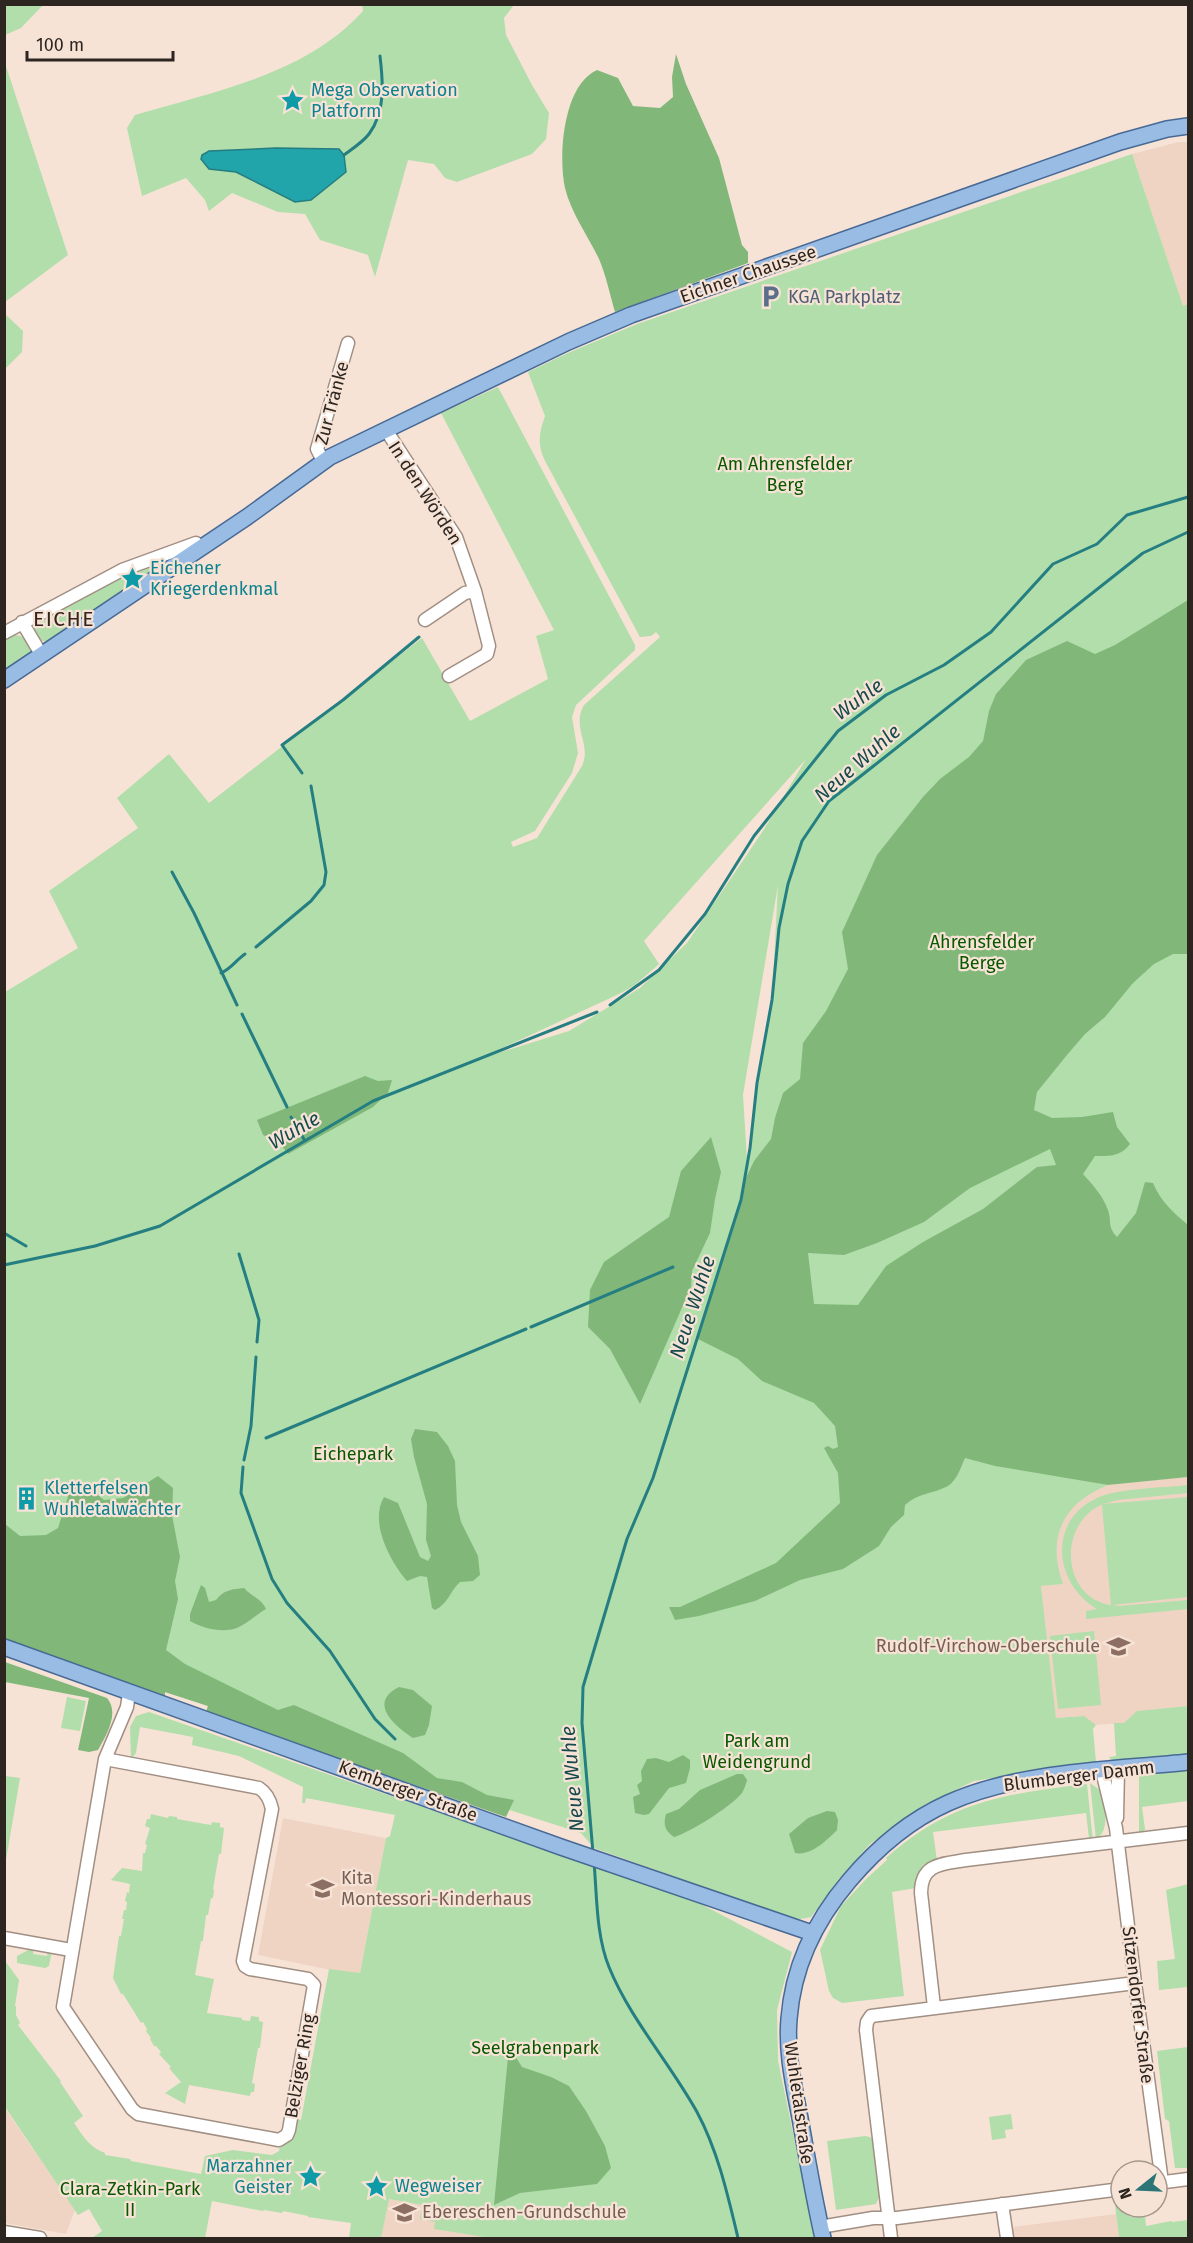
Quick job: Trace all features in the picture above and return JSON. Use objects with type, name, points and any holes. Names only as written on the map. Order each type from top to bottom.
[{"type":"main road","name":"Eichner Chaussee","points":[[4,680],[239,523],[323,461],[568,342],[631,315],[1120,142],[1167,129],[1188,126]]},
{"type":"main road","name":"Kemberger Straße","points":[[4,1647],[568,1849],[812,1933]]},
{"type":"main road","name":"Blumberger Damm","points":[[812,1933],[843,1888],[874,1854],[914,1822],[948,1803],[1010,1782],[1188,1762]]},
{"type":"main road","name":"Wuhletalstraße","points":[[812,1933],[793,1991],[789,2038],[792,2078],[821,2233]]},
{"type":"street","name":"Zur Tränke","points":[[323,461],[318,449],[348,343]]},
{"type":"street","name":"In den Wörden","points":[[386,430],[456,537],[475,591],[489,646],[487,654],[449,676]]},
{"type":"street","points":[[4,633],[122,570],[196,543]]},
{"type":"street","points":[[425,620],[465,593],[475,591]]},
{"type":"street","points":[[22,622],[42,654]]},
{"type":"street","name":"Belziger Ring","points":[[105,1759],[259,1788],[266,1792],[272,1809],[243,1961],[250,1969],[308,1979],[314,1985],[286,2135],[279,2140],[138,2114],[63,2007],[105,1759],[127,1707],[129,1693]]},
{"type":"street","name":"Sitzendorfer Straße","points":[[1110,1770],[1157,2159]]},
{"type":"street","points":[[934,2007],[921,1883],[925,1874],[938,1865],[1188,1833]]},
{"type":"street","points":[[4,1938],[71,1950]]},
{"type":"street","points":[[891,2238],[866,2026],[871,2016],[1135,1983]]},
{"type":"street","points":[[1169,2182],[1188,2179]]},
{"type":"street","points":[[821,2233],[864,2219],[897,2218],[1109,2191]]},
{"type":"street","points":[[1002,2204],[1007,2238]]},
{"type":"street","points":[[4,2232],[40,2238]]},
{"type":"shaded area","points":[[1178,142],[1188,142],[1188,304],[1183,307],[1132,154]]},
{"type":"shaded area","name":"Rudolf-Virchow-Oberschule","points":[[1188,1477],[1188,1706],[1138,1711],[1124,1723],[1096,1725],[1083,1716],[1056,1718],[1041,1586],[1062,1584],[1057,1567],[1055,1546],[1061,1524],[1072,1507],[1089,1493],[1108,1485]]},
{"type":"shaded area","name":"Kita Montessori-Kinderhaus","points":[[283,1818],[386,1838],[360,1973],[340,1972],[258,1955]]},
{"type":"shaded area","points":[[4,2107],[75,2210],[66,2234],[5,2223]]},
{"type":"shaded area","name":"Ebereschen-Grundschule","points":[[388,2199],[423,2205],[436,2222],[435,2229],[490,2238],[381,2238]]},
{"type":"shaded area","points":[[1109,2215],[1109,2219],[1117,2219],[1119,2238],[1014,2238],[1012,2227]]},
{"type":"green space","points":[[5,4],[43,5],[21,28],[5,35]]},
{"type":"green space","points":[[362,4],[514,5],[504,18],[506,35],[549,113],[546,139],[532,154],[457,182],[445,178],[434,164],[408,160],[375,277],[368,255],[320,240],[305,214],[278,212],[232,193],[209,211],[205,200],[186,178],[142,196],[127,128],[135,115],[227,88],[286,66],[314,51],[340,33],[363,11]],"holes":[[[276,148],[256,183],[236,172],[209,169],[202,155],[209,151]]]},
{"type":"green space","points":[[676,54],[686,84],[719,158],[742,245],[748,252],[748,263],[615,312],[606,278],[595,250],[575,215],[565,188],[563,141],[570,105],[586,78],[597,70],[618,78],[633,106],[660,108],[673,97],[672,77]]},
{"type":"green space","points":[[4,60],[68,255],[5,302],[4,302]]},
{"type":"green space","points":[[1132,154],[1183,306],[1188,304],[1188,1459],[1054,1475],[1108,1485],[1092,1492],[1080,1501],[1062,1524],[1057,1551],[1058,1567],[1063,1584],[1041,1586],[1056,1718],[1084,1716],[1096,1725],[1093,1729],[1096,1762],[974,1781],[926,1804],[870,1844],[838,1880],[811,1917],[796,1920],[594,1848],[581,1833],[206,1712],[208,1706],[165,1692],[165,1697],[5,1641],[5,992],[78,948],[49,891],[138,828],[117,798],[169,754],[209,803],[422,638],[470,721],[548,679],[536,636],[554,630],[441,413],[498,387],[635,645],[635,650],[576,705],[572,717],[578,753],[572,773],[535,831],[511,842],[513,847],[537,838],[582,766],[585,750],[580,721],[584,705],[660,637],[656,632],[651,636],[640,637],[545,461],[540,438],[545,416],[528,372],[637,324]],"holes":[[[806,759],[763,831],[687,943],[640,988],[569,1031],[479,1059],[621,993],[635,985],[659,964],[644,941]],[[778,885],[772,1000],[757,1083],[747,1160],[743,1095]]]},
{"type":"green space","points":[[5,314],[23,331],[22,352],[5,369]]},
{"type":"green space","points":[[184,551],[48,642],[34,634],[29,623],[107,582]]},
{"type":"green space","name":"Ahrensfelder Berge","points":[[1188,600],[1188,954],[1173,954],[1154,964],[1133,983],[1105,1017],[1085,1034],[1037,1092],[1034,1110],[1052,1118],[1082,1117],[1113,1112],[1117,1127],[1130,1144],[1118,1154],[1095,1156],[1083,1174],[1103,1200],[1108,1210],[1111,1227],[1117,1237],[1136,1213],[1145,1182],[1153,1183],[1172,1211],[1188,1225],[1188,1477],[1108,1485],[995,1466],[965,1458],[954,1480],[948,1486],[910,1501],[905,1505],[904,1515],[891,1527],[879,1546],[843,1569],[800,1580],[755,1601],[675,1620],[669,1607],[680,1607],[776,1563],[840,1503],[838,1473],[824,1448],[838,1447],[835,1426],[814,1403],[762,1381],[738,1359],[698,1339],[741,1200],[744,1182],[754,1161],[771,1139],[783,1093],[800,1079],[803,1043],[826,1011],[848,969],[842,932],[877,855],[923,797],[940,779],[969,757],[983,741],[989,711],[996,694],[1026,660],[1067,641],[1095,654],[1115,645]],"holes":[[[1050,1149],[1056,1165],[1037,1167],[983,1209],[923,1242],[886,1266],[858,1305],[814,1304],[808,1253],[844,1255],[877,1243],[924,1222],[970,1188]]]},
{"type":"green space","points":[[13,635],[26,639],[32,651],[30,655],[5,672],[5,641]]},
{"type":"green space","points":[[365,1076],[378,1081],[392,1080],[388,1093],[373,1107],[288,1154],[278,1141],[263,1135],[257,1120]]},
{"type":"green space","points":[[711,1137],[721,1172],[710,1233],[692,1271],[691,1287],[640,1404],[610,1349],[588,1327],[590,1290],[604,1262],[669,1217],[681,1171]]},
{"type":"green space","points":[[415,1429],[437,1432],[448,1446],[455,1461],[457,1505],[461,1522],[478,1556],[480,1575],[473,1581],[460,1582],[443,1604],[435,1610],[432,1608],[427,1577],[420,1576],[407,1581],[388,1552],[380,1529],[380,1507],[384,1497],[398,1503],[420,1557],[428,1561],[431,1556],[426,1540],[427,1504],[411,1439]]},
{"type":"green space","points":[[158,1476],[173,1488],[172,1515],[180,1557],[175,1581],[178,1599],[166,1650],[185,1664],[278,1710],[294,1705],[403,1753],[437,1778],[462,1782],[487,1795],[514,1800],[506,1817],[206,1712],[208,1706],[165,1692],[165,1697],[5,1641],[5,1524],[20,1536],[46,1535],[58,1528],[71,1487],[83,1483],[104,1500],[123,1498]]},
{"type":"green space","points":[[1188,1485],[1188,1493],[1118,1500],[1103,1504],[1188,1497],[1188,1597],[1112,1605],[1188,1600],[1188,1609],[1086,1619],[1086,1611],[1097,1609],[1083,1598],[1072,1584],[1065,1569],[1062,1553],[1064,1537],[1070,1522],[1081,1508],[1106,1495],[1129,1490]],"holes":[[[1102,1505],[1111,1605],[1095,1600],[1083,1589],[1075,1576],[1071,1560],[1072,1544],[1077,1528],[1087,1515]]]},
{"type":"green space","points":[[201,1585],[205,1588],[209,1602],[228,1591],[244,1588],[262,1602],[266,1609],[237,1628],[219,1630],[201,1626],[190,1621],[190,1614]]},
{"type":"green space","points":[[1094,1631],[1101,1705],[1058,1709],[1050,1636]]},
{"type":"green space","points":[[5,1662],[107,1698],[111,1704],[112,1717],[98,1750],[89,1752],[78,1750],[89,1698],[5,1682]]},
{"type":"green space","points":[[399,1687],[413,1690],[432,1706],[425,1735],[413,1738],[387,1714],[385,1700]]},
{"type":"green space","points":[[67,1697],[86,1701],[80,1731],[61,1728]]},
{"type":"green space","points":[[1188,1706],[1188,1754],[1113,1762],[1109,1757],[1116,1756],[1114,1723],[1124,1723],[1137,1711]]},
{"type":"green space","name":"Seelgrabenpark","points":[[149,1712],[699,1903],[792,1952],[777,2010],[778,2061],[815,2238],[490,2238],[434,2229],[435,2222],[420,2219],[422,2205],[389,2199],[381,2238],[349,2238],[351,2223],[283,2211],[282,2213],[263,2211],[212,2201],[205,2238],[92,2238],[102,2231],[89,2209],[78,2215],[5,2107],[4,1973],[6,1962],[19,1980],[15,2006],[20,2023],[18,2025],[61,2081],[83,2116],[74,2123],[95,2148],[105,2155],[201,2174],[205,2156],[233,2150],[272,2155],[279,2151],[295,2119],[301,2120],[329,1969],[360,1973],[386,1838],[390,1836],[395,1815],[306,1798],[305,1803],[302,1803],[303,1787],[239,1756],[192,1745],[193,1737],[140,1727],[136,1753],[131,1759],[130,1727],[136,1716]]},
{"type":"green space","points":[[683,1755],[690,1760],[686,1783],[669,1788],[649,1814],[635,1813],[633,1797],[640,1794],[637,1785],[642,1781],[641,1771],[647,1759],[656,1758],[669,1762]]},
{"type":"green space","points":[[1188,1770],[1188,1801],[1142,1807],[1145,1829],[1139,1835],[1139,1775]]},
{"type":"green space","points":[[737,1774],[743,1774],[747,1780],[743,1792],[737,1798],[720,1812],[690,1830],[674,1837],[669,1832],[665,1825],[666,1814],[679,1809],[700,1790]]},
{"type":"green space","points":[[4,1776],[20,1778],[5,1866]]},
{"type":"green space","points":[[1090,1783],[1100,1790],[1106,1816],[1104,1830],[1096,1840]]},
{"type":"green space","points":[[1087,1784],[1093,1841],[1089,1838],[1086,1813],[933,1832],[937,1861],[916,1888],[892,1892],[904,1996],[842,2003],[833,1998],[829,1991],[820,1950],[841,1906],[887,1860],[886,1858],[933,1824],[980,1803],[1030,1792]]},
{"type":"green space","points":[[827,1811],[835,1812],[838,1820],[837,1830],[812,1850],[795,1853],[789,1834],[808,1818]]},
{"type":"green space","points":[[151,1814],[211,1825],[212,1822],[220,1823],[220,1827],[224,1828],[213,1898],[211,1898],[208,1915],[206,1915],[195,1975],[214,1979],[207,2013],[250,2021],[251,2016],[259,2017],[259,2021],[263,2022],[252,2083],[255,2084],[254,2092],[251,2092],[250,2096],[189,2085],[185,2104],[165,2093],[181,2082],[159,2054],[161,2052],[154,2046],[143,2022],[141,2023],[121,1994],[113,1978],[124,1919],[122,1919],[124,1910],[126,1910],[127,1902],[125,1901],[130,1884],[111,1880],[122,1868],[142,1871],[143,1853],[145,1853],[150,1828],[145,1826]]},
{"type":"green space","points":[[1188,1884],[1188,1987],[1159,1990],[1157,1961],[1175,1959],[1166,1890]]},
{"type":"green space","points":[[34,1948],[33,1954],[47,1956],[48,1951],[52,1951],[49,1966],[45,1968],[17,1963],[17,1956]]},
{"type":"green space","points":[[509,2046],[522,2067],[569,2086],[586,2111],[605,2146],[611,2168],[597,2184],[520,2193],[494,2205]]},
{"type":"green space","points":[[1188,2047],[1188,2168],[1175,2168],[1169,2121],[1165,2119],[1157,2051]]},
{"type":"green space","points":[[1011,2114],[1013,2129],[1005,2130],[1006,2138],[992,2140],[989,2117]]},
{"type":"green space","points":[[865,2136],[873,2140],[881,2193],[876,2204],[836,2210],[827,2141]]},
{"type":"green space","points":[[1117,2219],[1145,2219],[1146,2226],[1188,2220],[1188,2238],[1119,2238]]},
{"type":"water","points":[[276,148],[339,149],[344,155],[346,172],[311,200],[295,202],[236,172],[209,169],[201,159],[202,155],[209,151]]},
{"type":"waterway","points":[[344,155],[367,137],[378,116],[382,96],[380,56]]},
{"type":"waterway","name":"Wuhle","points":[[610,1005],[659,970],[705,914],[754,836],[838,731],[886,695],[944,665],[991,632],[1053,564],[1097,544],[1127,515],[1188,497]]},
{"type":"waterway","name":"Neue Wuhle","points":[[593,1853],[582,1723],[583,1687],[627,1539],[653,1478],[741,1200],[750,1148],[757,1083],[772,1000],[779,928],[788,884],[802,841],[829,801],[1143,553],[1188,532]]},
{"type":"waterway","points":[[302,773],[282,745],[343,700],[419,637]]},
{"type":"waterway","points":[[256,947],[311,901],[324,885],[326,872],[311,786]]},
{"type":"waterway","points":[[172,872],[237,1005]]},
{"type":"waterway","points":[[221,973],[245,954]]},
{"type":"waterway","name":"Wuhle","points":[[4,1265],[95,1246],[160,1226],[373,1101],[597,1012]]},
{"type":"waterway","points":[[242,1014],[287,1107]]},
{"type":"waterway","points":[[291,1117],[305,1141]]},
{"type":"waterway","points":[[4,1233],[26,1246]]},
{"type":"waterway","points":[[239,1254],[259,1320],[257,1342]]},
{"type":"waterway","points":[[531,1327],[673,1267]]},
{"type":"waterway","points":[[266,1438],[526,1329]]},
{"type":"waterway","points":[[244,1460],[251,1426],[256,1357]]},
{"type":"waterway","points":[[243,1467],[241,1493],[272,1579],[287,1603],[330,1651],[375,1719],[395,1739]]},
{"type":"waterway","name":"Neue Wuhle","points":[[594,1862],[599,1929],[609,1967],[628,2005],[697,2112],[722,2174],[738,2238]]},
{"type":"place","name":"Mega Observation Platform","points":[[293,100]]},
{"type":"place","name":"KGA Parkplatz","points":[[770,297]]},
{"type":"place","name":"Eichener Kriegerdenkmal","points":[[132,578]]},
{"type":"place","name":"Kletterfelsen Wuhletalwächter","points":[[26,1498]]},
{"type":"place","name":"Rudolf-Virchow-Oberschule","points":[[1118,1646]]},
{"type":"place","name":"Kita Montessori-Kinderhaus","points":[[323,1888]]},
{"type":"place","name":"Marzahner Geister","points":[[310,2176]]},
{"type":"place","name":"Wegweiser","points":[[377,2186]]},
{"type":"place","name":"Ebereschen-Grundschule","points":[[404,2212]]},
{"type":"district","name":"EICHE","points":[[64,619]]},
{"type":"park label","name":"Am Ahrensfelder Berg","points":[[785,474]]},
{"type":"park label","name":"Eichepark","points":[[353,1454]]},
{"type":"park label","name":"Park am Weidengrund","points":[[757,1751]]},
{"type":"park label","name":"Clara-Zetkin-Park II","points":[[130,2199]]}]
